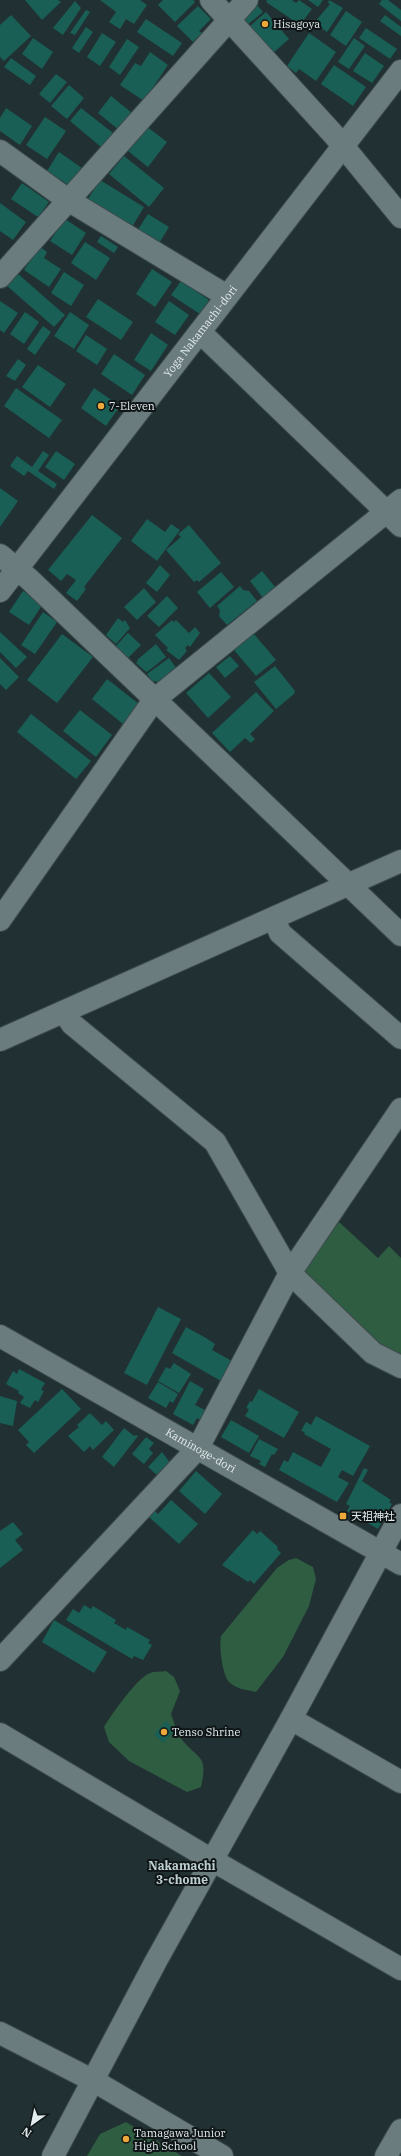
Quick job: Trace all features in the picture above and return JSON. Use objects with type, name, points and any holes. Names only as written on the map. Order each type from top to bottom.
[{"type":"street","points":[[211,0],[343,146],[401,217]]},
{"type":"street","points":[[0,277],[247,0]]},
{"type":"street","name":"Yoga Nakamachi-dori","points":[[0,591],[401,71]]},
{"type":"street","points":[[0,150],[68,200],[228,296]]},
{"type":"street","points":[[0,920],[154,700],[396,513],[200,332]]},
{"type":"street","points":[[0,555],[17,568],[154,700],[226,766],[401,935]]},
{"type":"street","points":[[0,1040],[401,861]]},
{"type":"street","points":[[274,918],[280,933],[401,1038]]},
{"type":"street","points":[[64,1012],[72,1024],[215,1142],[290,1272],[373,1353],[401,1368]]},
{"type":"street","points":[[0,1660],[198,1448],[290,1272],[401,1109]]},
{"type":"street","name":"Kaminoge-dori","points":[[0,1336],[401,1564]]},
{"type":"street","points":[[53,2156],[94,2081],[156,1961],[291,1719],[401,1515]]},
{"type":"street","points":[[291,1719],[401,1782]]},
{"type":"street","points":[[0,1734],[212,1860],[401,1969]]},
{"type":"street","points":[[0,2033],[94,2081],[222,2156]]},
{"type":"street","points":[[386,2156],[401,2130]]},
{"type":"green space","points":[[339,1222],[378,1258],[389,1246],[401,1258],[401,1357],[380,1347],[305,1280],[304,1271]]},
{"type":"green space","points":[[296,1558],[313,1567],[316,1579],[309,1606],[283,1657],[256,1692],[235,1686],[229,1682],[223,1667],[220,1641],[221,1636],[277,1568],[289,1560]]},
{"type":"green space","points":[[166,1671],[174,1677],[180,1691],[171,1714],[177,1731],[188,1747],[201,1759],[204,1769],[201,1787],[187,1792],[129,1761],[109,1742],[104,1727],[118,1706],[138,1682],[150,1673]]},
{"type":"green space","points":[[126,2122],[182,2156],[87,2156],[100,2134]]},
{"type":"building","points":[[25,0],[58,0],[61,2],[42,20]]},
{"type":"building","points":[[100,0],[140,0],[147,5],[134,24],[126,19],[120,29],[109,22],[116,12]]},
{"type":"building","points":[[163,0],[193,0],[195,2],[175,22],[158,5]]},
{"type":"building","points":[[267,0],[292,0],[296,3],[299,0],[312,9],[300,25],[266,2]]},
{"type":"building","points":[[308,0],[323,0],[318,7]]},
{"type":"building","points":[[329,0],[343,8],[327,32],[314,23],[330,4],[328,3]]},
{"type":"building","points":[[382,0],[388,0],[401,10],[401,21],[379,4]]},
{"type":"building","points":[[75,1],[81,8],[63,35],[53,28]]},
{"type":"building","points":[[257,5],[263,12],[246,26],[241,19]]},
{"type":"building","points":[[198,6],[211,19],[199,31],[202,33],[193,42],[177,26]]},
{"type":"building","points":[[86,10],[90,12],[75,35],[70,33]]},
{"type":"building","points":[[346,11],[362,22],[346,46],[330,35]]},
{"type":"building","points":[[266,12],[289,39],[273,53],[249,27]]},
{"type":"building","points":[[11,15],[31,36],[4,61],[0,57],[0,25]]},
{"type":"building","points":[[385,15],[401,27],[401,36],[380,21]]},
{"type":"building","points":[[146,19],[182,43],[173,56],[137,32]]},
{"type":"building","points":[[86,27],[93,32],[79,53],[72,48]]},
{"type":"building","points":[[366,28],[397,49],[390,59],[359,38]]},
{"type":"building","points":[[102,33],[116,42],[100,66],[87,57]]},
{"type":"building","points":[[309,33],[336,52],[316,81],[299,69],[296,73],[287,66]]},
{"type":"building","points":[[33,38],[53,52],[42,69],[22,54]]},
{"type":"building","points":[[354,38],[365,46],[349,69],[338,62]]},
{"type":"building","points":[[127,39],[139,47],[120,75],[109,67]]},
{"type":"building","points":[[150,52],[168,65],[144,101],[120,85],[135,63],[141,66]]},
{"type":"building","points":[[365,53],[384,66],[372,83],[353,71]]},
{"type":"building","points":[[11,58],[36,76],[30,85],[4,67]]},
{"type":"building","points":[[334,65],[366,87],[353,106],[321,84]]},
{"type":"building","points":[[56,74],[67,82],[50,103],[39,94]]},
{"type":"building","points":[[69,85],[84,98],[67,119],[51,106]]},
{"type":"building","points":[[111,96],[132,113],[119,130],[98,113]]},
{"type":"building","points":[[6,108],[32,126],[20,145],[0,131],[0,118]]},
{"type":"building","points":[[81,108],[113,133],[101,147],[70,121]]},
{"type":"building","points":[[45,117],[66,131],[47,159],[26,145]]},
{"type":"building","points":[[146,126],[167,142],[148,167],[128,151]]},
{"type":"building","points":[[59,152],[82,168],[70,186],[47,171]]},
{"type":"building","points":[[124,156],[164,188],[149,207],[109,174]]},
{"type":"building","points":[[100,180],[144,207],[132,227],[88,199]]},
{"type":"building","points":[[22,183],[49,202],[38,217],[11,199]]},
{"type":"building","points":[[0,203],[26,222],[13,240],[0,231]]},
{"type":"building","points":[[148,214],[169,227],[158,245],[137,231]]},
{"type":"building","points":[[65,219],[86,233],[72,255],[50,241]]},
{"type":"building","points":[[101,236],[118,247],[114,253],[97,242]]},
{"type":"building","points":[[85,242],[110,258],[96,280],[71,263]]},
{"type":"building","points":[[39,246],[47,252],[44,258],[61,269],[49,287],[24,270]]},
{"type":"building","points":[[152,269],[172,282],[155,307],[136,294]]},
{"type":"building","points":[[64,272],[84,285],[71,306],[51,293]]},
{"type":"building","points":[[17,273],[65,315],[54,327],[6,285]]},
{"type":"building","points":[[181,281],[209,300],[200,314],[171,295]]},
{"type":"building","points":[[98,299],[133,322],[121,340],[86,317]]},
{"type":"building","points":[[0,301],[18,313],[4,333],[0,330]]},
{"type":"building","points":[[169,301],[189,315],[175,335],[155,322]]},
{"type":"building","points":[[25,312],[39,322],[24,344],[10,334]]},
{"type":"building","points":[[70,312],[89,325],[74,349],[54,336]]},
{"type":"building","points":[[43,326],[51,332],[35,355],[27,349]]},
{"type":"building","points":[[151,333],[168,345],[151,371],[134,360]]},
{"type":"building","points":[[86,335],[107,349],[97,365],[76,351]]},
{"type":"building","points":[[114,354],[145,375],[132,395],[101,374]]},
{"type":"building","points":[[18,359],[26,365],[15,381],[6,376]]},
{"type":"building","points":[[38,365],[66,384],[50,407],[22,387]]},
{"type":"building","points":[[16,388],[62,420],[49,438],[4,406]]},
{"type":"building","points":[[94,388],[120,406],[106,426],[81,408]]},
{"type":"building","points":[[43,451],[49,455],[38,471],[57,484],[54,489],[28,471],[24,476],[10,466],[17,456],[32,467]]},
{"type":"building","points":[[56,451],[75,464],[64,480],[45,467]]},
{"type":"building","points":[[0,488],[18,501],[0,527]]},
{"type":"building","points":[[92,515],[122,538],[84,587],[86,589],[77,601],[66,593],[76,580],[67,574],[61,581],[48,570]]},
{"type":"building","points":[[147,519],[165,532],[171,524],[180,530],[157,561],[131,541]]},
{"type":"building","points":[[189,525],[221,563],[199,582],[197,580],[194,582],[166,550],[181,537],[178,534]]},
{"type":"building","points":[[160,565],[170,575],[157,592],[146,583]]},
{"type":"building","points":[[262,571],[276,588],[263,598],[250,581]]},
{"type":"building","points":[[221,572],[234,587],[210,608],[197,592]]},
{"type":"building","points":[[240,586],[243,590],[249,591],[257,601],[227,625],[219,616],[220,610],[217,606]]},
{"type":"building","points":[[144,588],[156,602],[137,620],[124,607]]},
{"type":"building","points":[[23,591],[43,604],[29,625],[9,612]]},
{"type":"building","points":[[167,596],[178,608],[159,627],[147,616]]},
{"type":"building","points":[[43,612],[57,622],[35,654],[21,645]]},
{"type":"building","points":[[118,618],[123,622],[125,620],[130,628],[116,644],[106,635]]},
{"type":"building","points":[[172,620],[174,622],[176,620],[189,633],[195,627],[200,633],[190,647],[188,645],[185,648],[187,651],[179,660],[166,650],[168,648],[155,635]]},
{"type":"building","points":[[0,632],[27,657],[16,668],[0,652]]},
{"type":"building","points":[[128,633],[141,645],[128,658],[116,646]]},
{"type":"building","points":[[62,634],[93,657],[57,703],[27,680]]},
{"type":"building","points":[[254,634],[276,660],[256,676],[234,650]]},
{"type":"building","points":[[156,644],[166,657],[147,672],[136,663],[138,661],[137,660]]},
{"type":"building","points":[[230,656],[239,666],[225,678],[216,667]]},
{"type":"building","points":[[0,658],[19,677],[6,690],[0,684]]},
{"type":"building","points":[[169,658],[177,669],[158,684],[156,681],[153,682],[147,674]]},
{"type":"building","points":[[275,666],[295,691],[294,694],[276,709],[254,682]]},
{"type":"building","points":[[209,673],[231,697],[208,718],[186,693]]},
{"type":"building","points":[[107,679],[139,704],[123,724],[92,699]]},
{"type":"building","points":[[256,692],[274,711],[250,734],[255,739],[251,743],[245,738],[230,752],[212,733]]},
{"type":"building","points":[[80,710],[112,735],[96,757],[63,731]]},
{"type":"building","points":[[31,714],[91,761],[76,779],[17,732]]},
{"type":"building","points":[[158,1307],[181,1319],[147,1385],[124,1373]]},
{"type":"building","points":[[186,1327],[215,1344],[212,1350],[232,1361],[221,1381],[172,1353]]},
{"type":"building","points":[[174,1363],[191,1374],[179,1393],[158,1381],[166,1367],[170,1369]]},
{"type":"building","points":[[19,1369],[45,1383],[41,1390],[44,1391],[38,1402],[35,1400],[30,1408],[20,1403],[24,1397],[18,1393],[19,1391],[6,1384],[13,1371],[17,1374]]},
{"type":"building","points":[[190,1381],[204,1389],[195,1405],[207,1411],[202,1421],[197,1418],[193,1425],[173,1414]]},
{"type":"building","points":[[158,1382],[178,1394],[173,1403],[170,1401],[166,1408],[148,1398]]},
{"type":"building","points":[[62,1389],[81,1409],[34,1453],[26,1445],[29,1442],[18,1430]]},
{"type":"building","points":[[259,1389],[299,1412],[284,1438],[245,1416],[249,1409],[246,1408],[250,1401],[252,1402]]},
{"type":"building","points":[[0,1396],[17,1401],[13,1426],[0,1423]]},
{"type":"building","points":[[90,1413],[102,1425],[106,1421],[114,1430],[93,1450],[90,1446],[84,1452],[68,1436],[79,1427],[77,1425]]},
{"type":"building","points":[[316,1416],[370,1446],[353,1476],[342,1470],[338,1477],[349,1483],[337,1502],[279,1470],[284,1460],[288,1462],[293,1452],[321,1467],[331,1449],[304,1434],[305,1432],[301,1431],[306,1422],[311,1425]]},
{"type":"building","points":[[231,1420],[259,1436],[249,1453],[221,1437]]},
{"type":"building","points":[[124,1428],[134,1436],[138,1436],[114,1467],[102,1457]]},
{"type":"building","points":[[146,1437],[154,1443],[149,1449],[153,1453],[144,1464],[132,1454]]},
{"type":"building","points":[[259,1439],[278,1449],[274,1455],[272,1454],[265,1467],[259,1464],[261,1461],[250,1456]]},
{"type":"building","points":[[162,1452],[171,1464],[159,1477],[148,1467]]},
{"type":"building","points":[[364,1468],[368,1470],[362,1481],[391,1500],[389,1502],[392,1504],[378,1529],[347,1511],[350,1506],[346,1504]]},
{"type":"building","points":[[196,1471],[222,1494],[205,1514],[179,1491]]},
{"type":"building","points":[[171,1500],[198,1524],[179,1544],[149,1517],[155,1511],[158,1514]]},
{"type":"building","points":[[13,1522],[23,1534],[15,1540],[23,1550],[0,1568],[0,1531]]},
{"type":"building","points":[[253,1530],[257,1534],[260,1531],[278,1547],[277,1549],[281,1553],[254,1584],[250,1580],[248,1582],[222,1565]]},
{"type":"building","points":[[84,1605],[91,1609],[93,1606],[116,1620],[114,1623],[126,1630],[127,1627],[150,1640],[148,1643],[152,1645],[143,1660],[134,1656],[132,1659],[66,1620],[73,1609],[79,1613]]},
{"type":"building","points":[[54,1620],[107,1652],[94,1673],[42,1642]]},
{"type":"building","points":[[166,1721],[175,1730],[163,1743],[154,1734]]},
{"type":"place","name":"Hisagoya","points":[[265,24]]},
{"type":"place","name":"7-Eleven","points":[[101,406]]},
{"type":"place","name":"天祖神社","points":[[343,1516]]},
{"type":"place","name":"Tenso Shrine","points":[[164,1732]]},
{"type":"place","name":"Tamagawa Junior High School","points":[[126,2139]]},
{"type":"district","name":"Nakamachi 3-chome","points":[[182,1873]]}]
